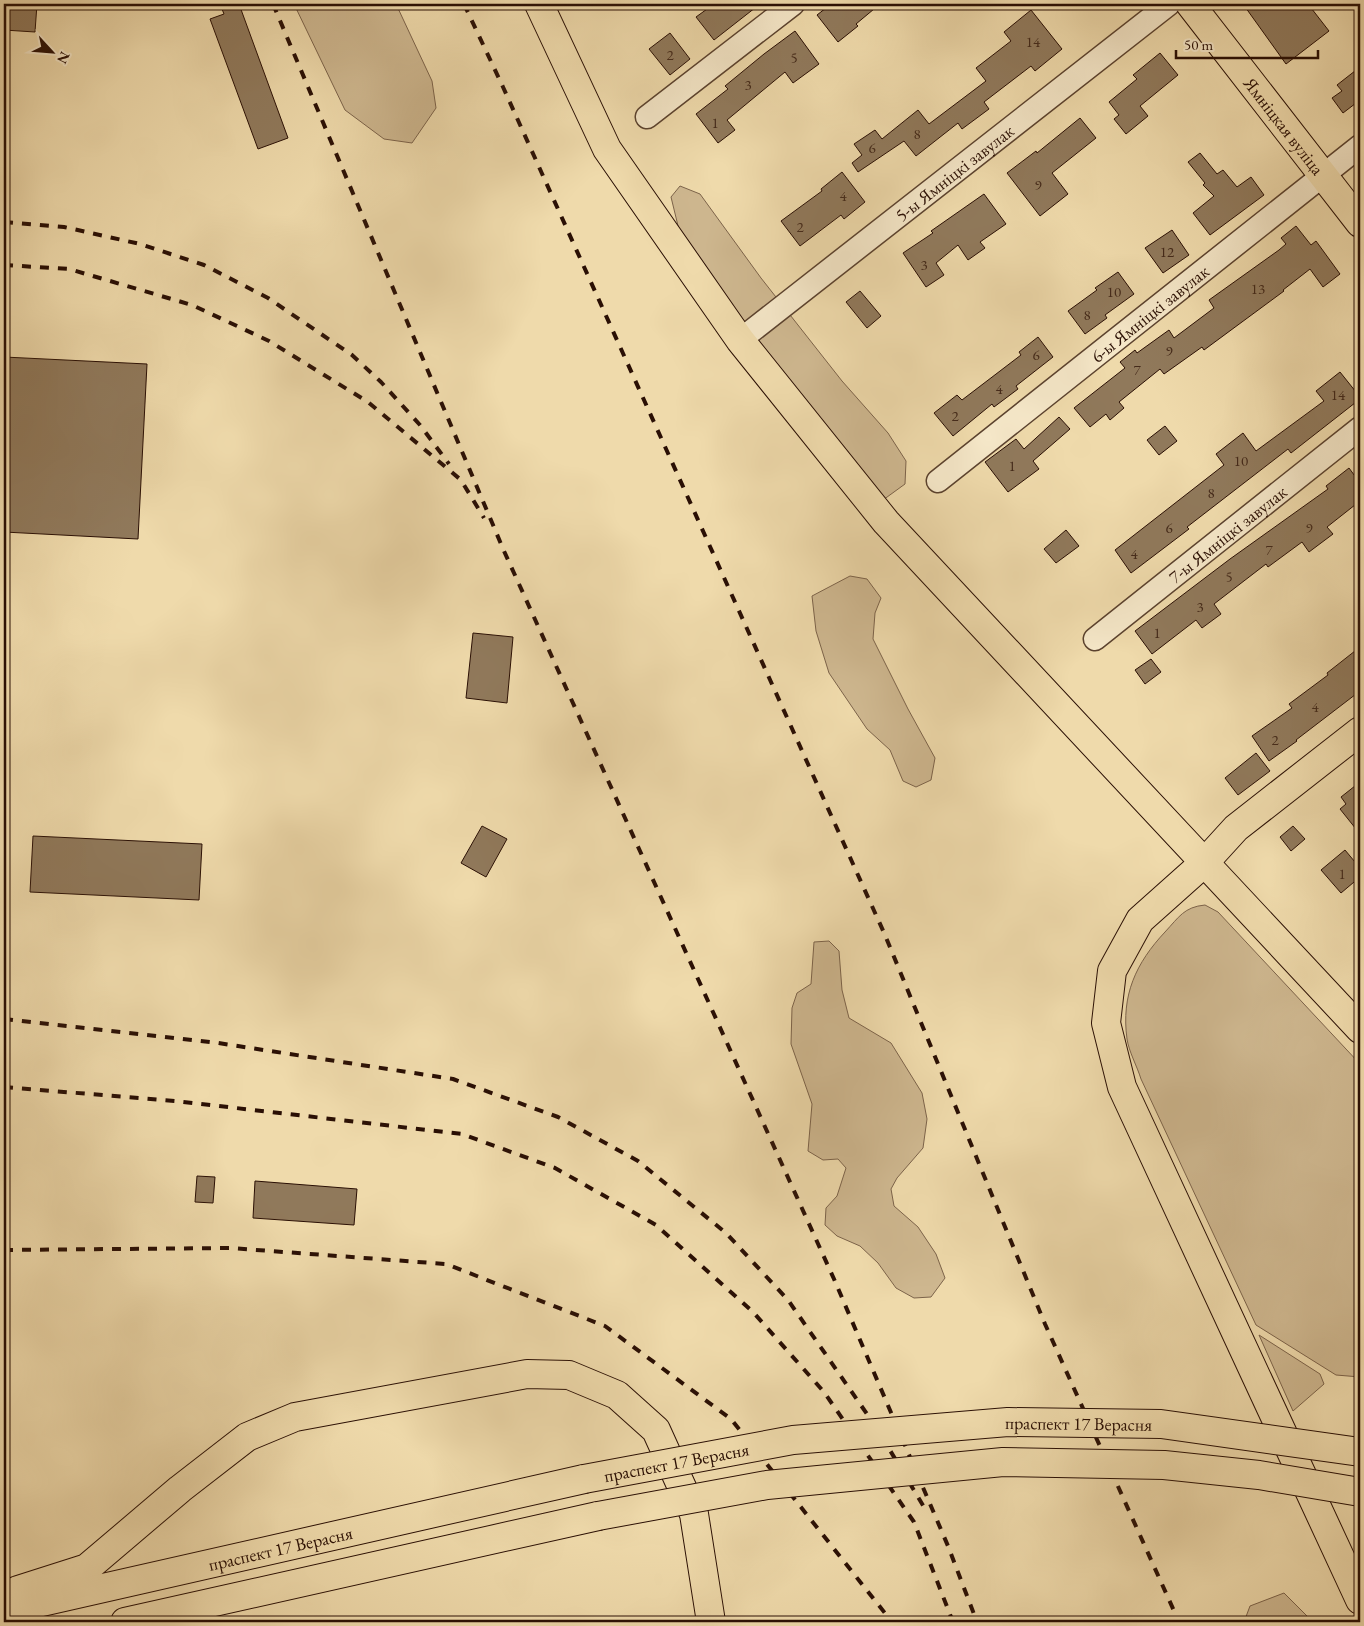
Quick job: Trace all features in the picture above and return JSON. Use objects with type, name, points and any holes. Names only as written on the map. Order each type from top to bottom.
[{"type":"main road","points":[[539,4],[607,149],[740,340],[886,522],[1360,1029]]},
{"type":"main road","name":"Ямніцкая вуліца","points":[[1190,4],[1360,224]]},
{"type":"main road","points":[[1360,732],[1236,828],[1205,862],[1140,920],[1112,971],[1106,1023],[1122,1087],[1360,1600]]},
{"type":"main road","points":[[4,1597],[18,1590],[87,1568],[180,1489],[247,1437],[295,1417],[527,1374],[569,1375],[617,1395],[656,1430],[694,1514],[711,1622]]},
{"type":"main road","name":"праспект 17 Верасня","points":[[4,1610],[584,1479],[792,1440],[1008,1422],[1160,1424],[1360,1452]]},
{"type":"main road","points":[[125,1622],[598,1516],[767,1485],[1003,1462],[1164,1465],[1259,1475],[1360,1492]]},
{"type":"street","points":[[647,117],[793,4]]},
{"type":"street","name":"5-ы Ямніцкі завулак","points":[[740,340],[1169,4]]},
{"type":"street","name":"6-ы Ямніцкі завулак","points":[[938,481],[1360,146]]},
{"type":"street","name":"7-ы Ямніцкі завулак","points":[[1095,640],[1360,428]]},
{"type":"shaded area","points":[[294,4],[396,4],[432,81],[436,108],[412,143],[384,139],[345,110]]},
{"type":"shaded area","points":[[680,186],[700,194],[761,278],[842,381],[888,433],[906,461],[905,484],[883,500],[863,492],[680,234],[671,197]]},
{"type":"shaded area","points":[[850,576],[867,579],[881,598],[875,613],[873,639],[935,758],[931,780],[916,787],[903,781],[890,750],[867,729],[829,673],[816,631],[812,596]]},
{"type":"shaded area","points":[[1205,905],[1218,912],[1360,1064],[1360,1377],[1336,1375],[1256,1325],[1141,1079],[1129,1049],[1126,1008],[1133,981],[1139,968],[1155,944],[1178,917],[1187,910]]},
{"type":"shaded area","points":[[829,941],[839,951],[842,990],[849,1018],[891,1043],[922,1093],[927,1119],[923,1148],[897,1178],[891,1189],[894,1206],[918,1227],[936,1254],[945,1278],[931,1297],[914,1298],[896,1288],[878,1263],[860,1246],[837,1236],[825,1225],[826,1208],[837,1196],[846,1168],[838,1159],[823,1160],[808,1151],[812,1104],[791,1044],[792,1008],[797,993],[811,984],[814,942]]},
{"type":"shaded area","points":[[1259,1335],[1320,1374],[1324,1384],[1293,1411]]},
{"type":"shaded area","points":[[1284,1593],[1313,1622],[1244,1622],[1250,1606]]},
{"type":"building","points":[[4,4],[37,4],[35,32],[4,30]]},
{"type":"building","points":[[220,4],[239,4],[288,138],[258,149],[210,19],[224,14]]},
{"type":"building","points":[[714,4],[760,4],[714,40],[696,17]]},
{"type":"building","points":[[831,4],[880,4],[856,24],[858,26],[838,42],[817,15]]},
{"type":"building","points":[[1243,4],[1308,4],[1329,31],[1286,64]]},
{"type":"building","points":[[1031,10],[1062,49],[1035,71],[1031,66],[984,102],[989,109],[962,129],[958,123],[916,156],[904,141],[858,172],[852,163],[862,155],[854,144],[875,130],[882,139],[918,110],[929,124],[986,81],[976,68],[1011,41],[1004,32]]},
{"type":"building","points":[[795,31],[819,64],[793,83],[785,72],[727,120],[735,130],[718,143],[696,114],[728,89],[725,86]]},
{"type":"building","points":[[670,33],[690,59],[670,75],[649,49]]},
{"type":"building","points":[[1160,53],[1178,75],[1140,106],[1148,116],[1126,134],[1114,119],[1119,115],[1109,102],[1137,79],[1133,75]]},
{"type":"building","points":[[1360,67],[1360,100],[1343,113],[1332,98],[1342,91],[1337,85]]},
{"type":"building","points":[[1080,118],[1096,138],[1052,173],[1068,194],[1040,216],[1007,173],[1036,151],[1037,153]]},
{"type":"building","points":[[1200,153],[1217,174],[1223,170],[1237,187],[1251,177],[1264,195],[1210,235],[1193,213],[1214,196],[1203,185],[1205,183],[1188,162]]},
{"type":"building","points":[[842,172],[865,202],[844,219],[841,215],[800,246],[781,221],[822,191],[821,189]]},
{"type":"building","points":[[984,194],[1006,224],[980,242],[985,248],[968,260],[958,245],[936,263],[944,275],[926,287],[903,253]]},
{"type":"building","points":[[1296,226],[1311,245],[1316,241],[1340,274],[1323,287],[1310,269],[1284,291],[1204,350],[1202,347],[1164,374],[1160,369],[1119,402],[1124,408],[1110,420],[1106,414],[1090,427],[1074,408],[1125,368],[1120,362],[1135,350],[1137,353],[1169,330],[1174,338],[1214,308],[1209,300],[1279,250],[1286,244],[1281,238]]},
{"type":"building","points":[[1172,230],[1189,255],[1163,273],[1145,248]]},
{"type":"building","points":[[1118,272],[1134,294],[1105,315],[1107,318],[1085,334],[1068,311],[1097,290],[1095,288]]},
{"type":"building","points":[[860,291],[881,316],[867,328],[846,302]]},
{"type":"building","points":[[1038,337],[1053,357],[1016,386],[1018,389],[994,407],[992,404],[953,436],[934,413],[957,395],[962,400],[1021,355],[1019,352]]},
{"type":"building","points":[[4,357],[147,364],[138,539],[4,532]]},
{"type":"building","points":[[1340,372],[1360,399],[1291,453],[1288,449],[1131,573],[1115,550],[1224,465],[1216,454],[1243,433],[1256,451],[1324,401],[1316,391]]},
{"type":"building","points":[[1059,417],[1070,429],[1033,461],[1039,469],[1008,492],[985,462],[1016,439],[1024,449]]},
{"type":"building","points":[[1165,426],[1177,441],[1159,455],[1147,440]]},
{"type":"building","points":[[1349,468],[1360,483],[1360,501],[1327,527],[1333,534],[1309,552],[1302,542],[1268,567],[1266,564],[1214,604],[1221,614],[1202,628],[1196,620],[1152,654],[1135,631],[1230,559],[1328,489],[1326,486]]},
{"type":"building","points":[[1066,530],[1079,546],[1056,563],[1044,549]]},
{"type":"building","points":[[473,633],[513,637],[507,703],[466,698]]},
{"type":"building","points":[[1360,647],[1360,691],[1269,761],[1252,736],[1292,708],[1289,704],[1328,675],[1327,673]]},
{"type":"building","points":[[1151,659],[1161,672],[1145,684],[1135,670]]},
{"type":"building","points":[[1256,753],[1270,771],[1238,795],[1225,778]]},
{"type":"building","points":[[1360,782],[1360,834],[1340,809],[1346,804],[1341,797]]},
{"type":"building","points":[[482,826],[507,839],[486,877],[461,863]]},
{"type":"building","points":[[1293,826],[1305,839],[1291,851],[1280,837]]},
{"type":"building","points":[[33,836],[202,844],[199,900],[30,892]]},
{"type":"building","points":[[1345,850],[1360,868],[1360,877],[1341,893],[1321,870]]},
{"type":"building","points":[[197,1176],[215,1177],[213,1203],[195,1202]]},
{"type":"building","points":[[255,1181],[357,1189],[354,1225],[253,1218]]},
{"type":"railway","points":[[273,4],[504,551],[834,1279],[948,1546],[977,1622]]},
{"type":"railway","points":[[464,4],[885,935],[1045,1324],[1179,1622]]},
{"type":"railway","points":[[4,222],[64,227],[140,244],[204,265],[268,298],[352,355],[381,382],[420,425],[449,464]]},
{"type":"railway","points":[[4,265],[69,269],[192,305],[269,341],[368,402],[461,480],[484,518]]},
{"type":"railway","points":[[4,1019],[218,1043],[453,1079],[558,1117],[638,1161],[726,1233],[788,1300],[876,1427],[927,1512]]},
{"type":"railway","points":[[4,1087],[175,1101],[462,1134],[555,1168],[656,1225],[753,1312],[824,1392],[914,1522],[953,1622]]},
{"type":"railway","points":[[4,1250],[230,1248],[446,1264],[605,1326],[731,1419],[892,1622]]}]
